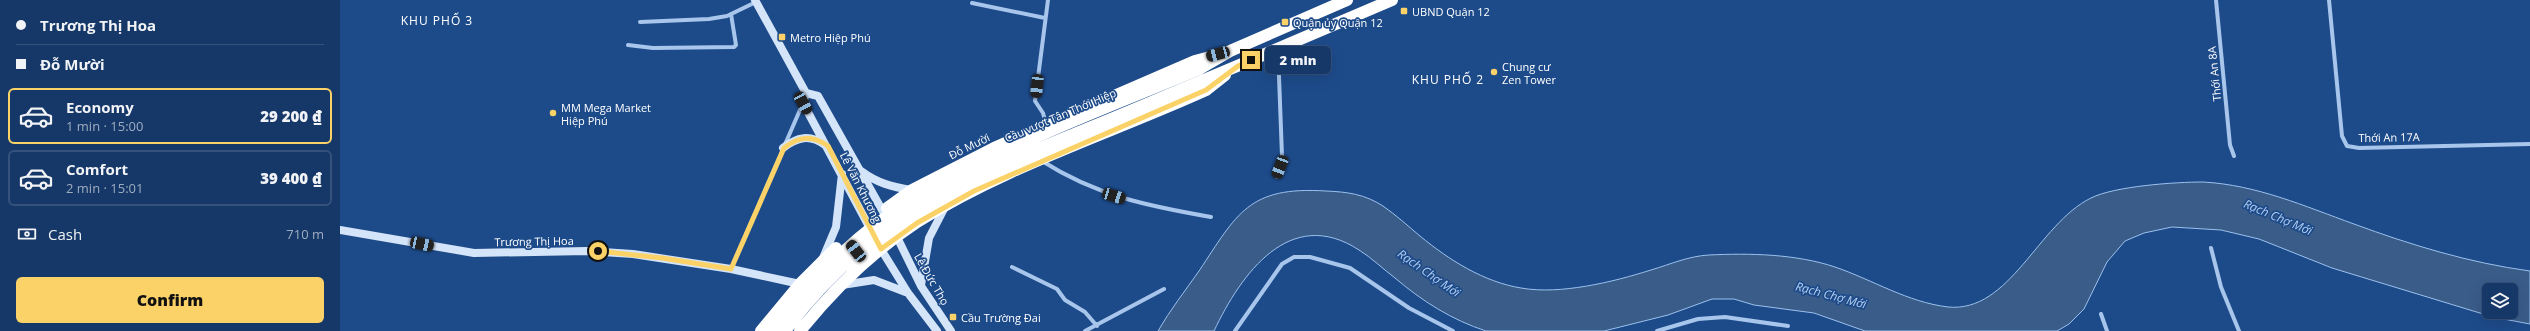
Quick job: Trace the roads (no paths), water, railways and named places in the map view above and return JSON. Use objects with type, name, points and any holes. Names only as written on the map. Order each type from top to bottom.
[{"type":"highway","name":"Đỗ Mười","points":[[761,331],[800,284],[822,261],[847,239],[882,211],[908,193],[955,166],[1194,60],[1230,51],[1347,0]]},
{"type":"highway","points":[[1201,74],[1238,66],[1392,0]]},
{"type":"highway","name":"Đỗ Mười","points":[[1201,74],[1230,51]]},
{"type":"highway","points":[[800,331],[841,285],[881,249],[919,221],[946,205],[1042,161],[1206,90],[1238,66]]},
{"type":"highway","name":"Cầu vượt Tân Thới Hiệp","points":[[773,331],[831,264],[875,226],[904,206],[976,166],[1201,74]]},
{"type":"highway","name":"Cầu vượt Tân Thới Hiệp","points":[[785,331],[820,289],[857,253],[884,231],[934,198],[1002,164],[1201,74]]},
{"type":"highway","points":[[908,193],[919,221]]},
{"type":"highway","points":[[847,239],[865,263]]},
{"type":"main road","name":"Lê Văn Khương","points":[[756,1],[806,93],[818,96],[897,237]]},
{"type":"main road","points":[[803,103],[806,93]]},
{"type":"main road","name":"Lê Văn Khương","points":[[803,103],[828,146],[881,249]]},
{"type":"main road","points":[[784,148],[793,141],[807,137],[818,139],[828,146]]},
{"type":"main road","points":[[858,168],[873,180],[908,193]]},
{"type":"main road","points":[[822,261],[836,227],[842,173]]},
{"type":"main road","points":[[921,286],[929,238],[946,205]]},
{"type":"main road","name":"Trương Thị Hoa","points":[[340,230],[474,253],[608,252],[731,269],[800,284]]},
{"type":"main road","name":"Lê Đức Thọ","points":[[897,237],[921,286],[951,331]]},
{"type":"main road","points":[[881,249],[908,293],[937,331]]},
{"type":"main road","points":[[841,285],[874,280],[908,293]]},
{"type":"street","points":[[1046,125],[1043,113],[1035,101],[1048,0]]},
{"type":"street","name":"Thới An 8A","points":[[2216,0],[2230,146],[2234,156]]},
{"type":"street","name":"Thới An 17A","points":[[2329,0],[2342,136],[2348,146],[2358,148],[2530,144]]},
{"type":"street","points":[[640,22],[710,19],[731,14],[756,1]]},
{"type":"street","points":[[972,3],[1045,18]]},
{"type":"street","points":[[628,45],[653,48],[734,47],[736,45],[731,14]]},
{"type":"street","points":[[1277,177],[1282,156],[1278,49]]},
{"type":"street","points":[[731,269],[803,103]]},
{"type":"street","points":[[1042,161],[1096,190],[1155,208],[1211,216]]},
{"type":"street","points":[[2211,248],[2221,287],[2239,331]]},
{"type":"street","points":[[1235,331],[1282,264],[1294,257],[1310,257],[1350,268],[1409,308],[1453,331]]},
{"type":"street","points":[[1012,267],[1057,289],[1065,300],[1085,312],[1097,326]]},
{"type":"street","points":[[1085,331],[1097,326],[1164,288]]},
{"type":"street","points":[[2101,314],[2107,331]]},
{"type":"street","points":[[1657,331],[1698,319],[1725,317],[1788,326]]},
{"type":"water","name":"Rạch Chợ Mới","points":[[2203,182],[2242,187],[2280,197],[2375,232],[2419,246],[2485,263],[2530,271],[2530,324],[2504,319],[2518,319],[2518,283],[2482,283],[2482,314],[2332,268],[2259,239],[2221,230],[2172,227],[2144,233],[2125,241],[2107,262],[2084,309],[2069,324],[2057,331],[1865,331],[1814,313],[1754,305],[1734,299],[1712,299],[1668,315],[1604,331],[1486,331],[1473,327],[1427,302],[1359,250],[1334,238],[1311,236],[1290,241],[1271,252],[1254,268],[1238,288],[1214,331],[1158,331],[1235,219],[1262,199],[1279,193],[1300,191],[1334,191],[1362,196],[1388,209],[1431,245],[1468,269],[1494,281],[1521,288],[1536,290],[1569,289],[1620,279],[1694,257],[1709,255],[1757,254],[1805,259],[1835,267],[1904,296],[1948,307],[1970,305],[1989,296],[2007,282],[2055,227],[2072,210],[2091,198],[2115,190],[2162,184]]},
{"type":"place","name":"UBND Quận 12","points":[[1404,11]]},
{"type":"place","name":"Quận ủy Quận 12","points":[[1285,22]]},
{"type":"place","name":"Metro Hiệp Phú","points":[[782,37]]},
{"type":"place","name":"Chung cư Zen Tower","points":[[1494,72]]},
{"type":"place","name":"MM Mega Market Hiệp Phú","points":[[553,113]]},
{"type":"place","name":"Cầu Trường Đai","points":[[953,317]]},
{"type":"district","name":"KHU PHỐ 3","points":[[437,20]]},
{"type":"district","name":"KHU PHỐ 2","points":[[1448,79]]}]
